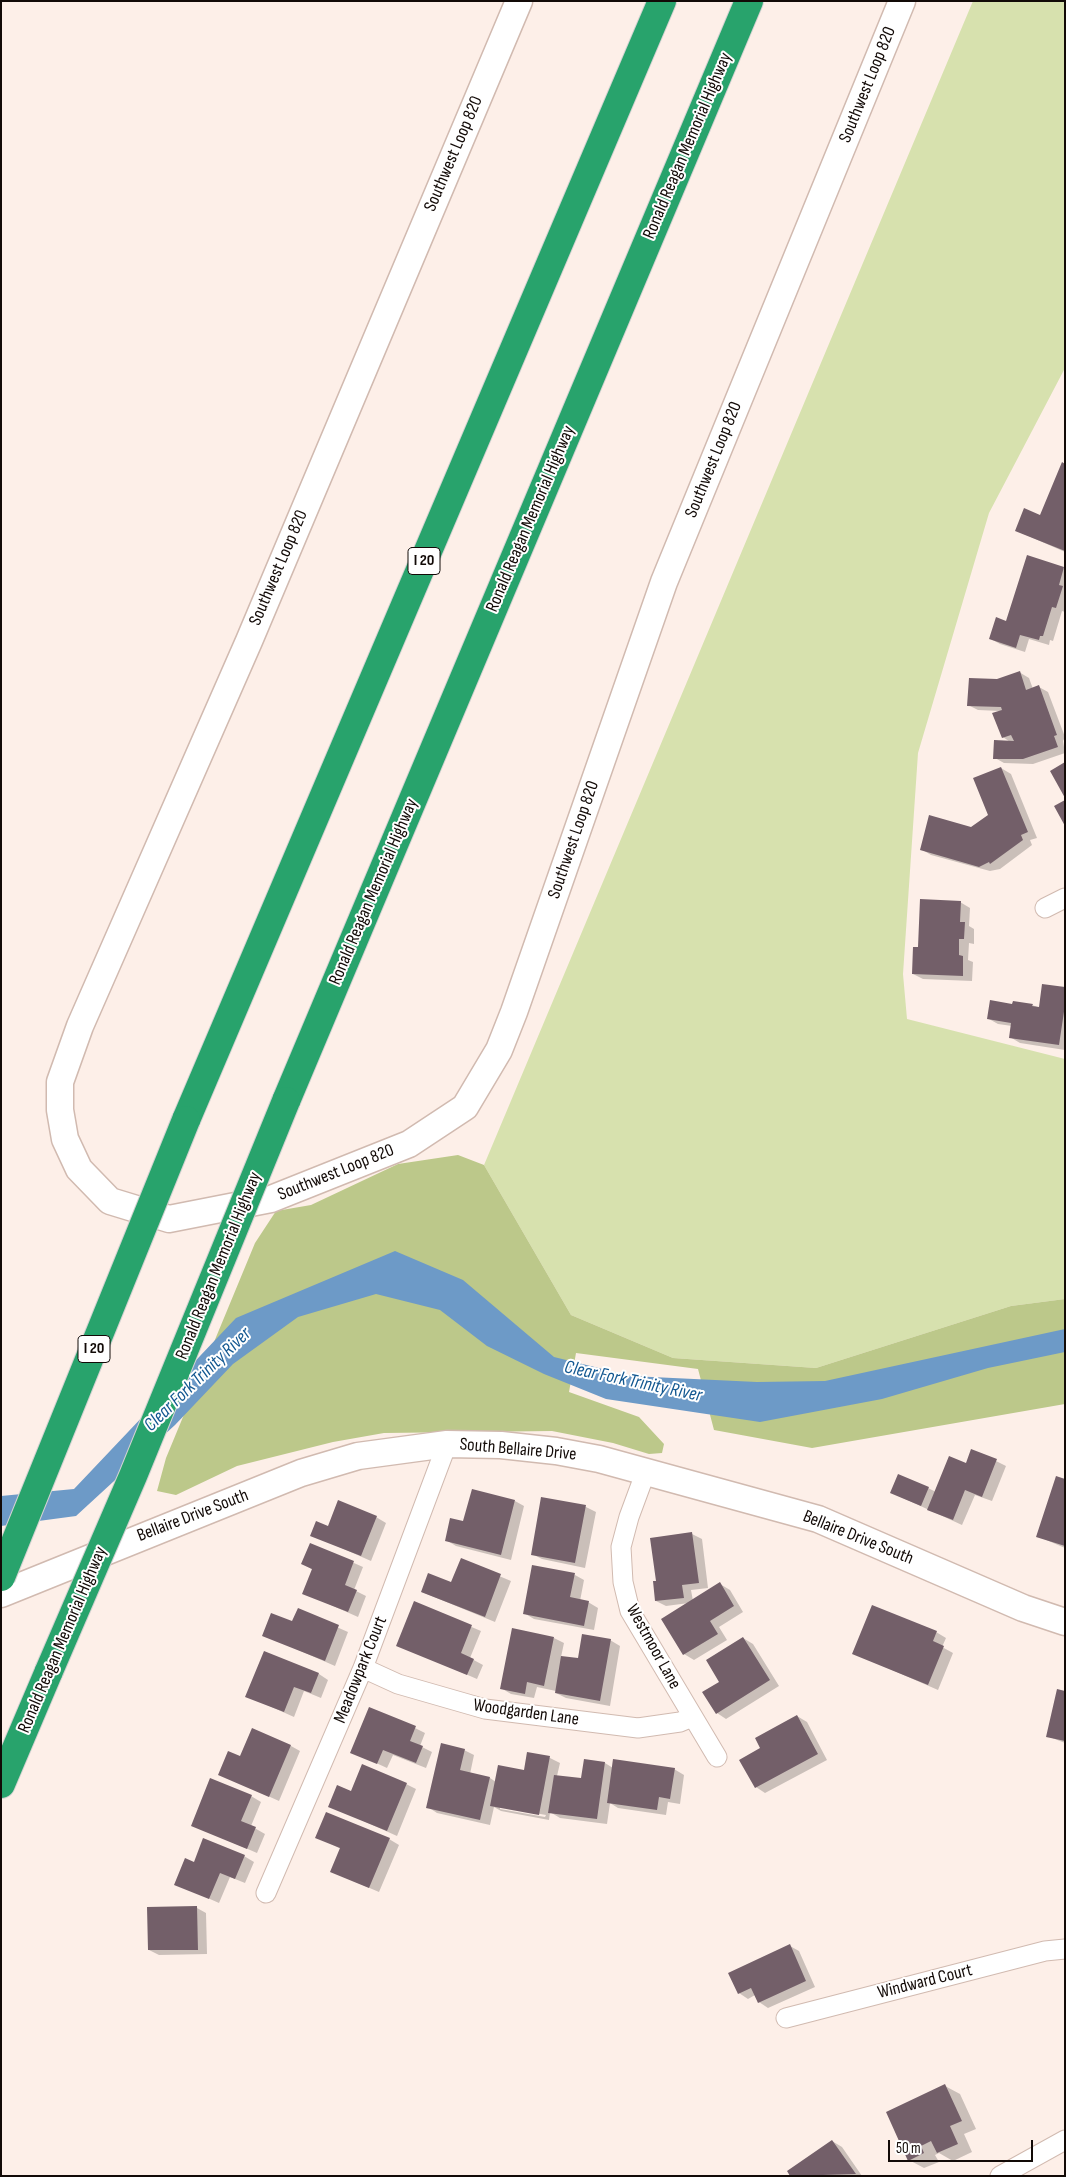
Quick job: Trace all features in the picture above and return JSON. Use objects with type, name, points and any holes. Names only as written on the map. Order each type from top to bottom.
[{"type":"highway","name":"I 20","points":[[1,1577],[186,1120],[662,1]]},
{"type":"highway","name":"Ronald Reagan Memorial Highway","points":[[1,1784],[130,1484],[286,1101],[749,1]]},
{"type":"street","name":"Southwest Loop 820","points":[[519,1],[249,641],[80,1026],[60,1082],[60,1110],[65,1139],[79,1169],[110,1201],[169,1219],[271,1199],[409,1144],[465,1107],[499,1050],[514,1012],[664,582],[902,1]]},
{"type":"street","points":[[1045,908],[1065,898]]},
{"type":"street","name":"South Bellaire Drive","points":[[358,1456],[447,1444],[501,1445],[556,1451],[599,1459],[646,1471]]},
{"type":"street","name":"Meadowpark Court","points":[[266,1893],[363,1668],[447,1444]]},
{"type":"street","name":"Bellaire Drive South","points":[[1,1594],[301,1472],[358,1456]]},
{"type":"street","name":"Bellaire Drive South","points":[[646,1471],[818,1519],[1023,1608],[1065,1622]]},
{"type":"street","name":"Westmoor Lane","points":[[646,1471],[629,1517],[622,1547],[623,1582],[630,1611],[716,1757]]},
{"type":"street","name":"Woodgarden Lane","points":[[363,1668],[398,1684],[485,1709],[638,1728],[680,1722],[692,1717]]},
{"type":"street","name":"Windward Court","points":[[786,2018],[1044,1951],[1065,1949]]},
{"type":"street","points":[[1000,2176],[1065,2140]]},
{"type":"green space","points":[[973,1],[1065,1],[1065,368],[989,513],[918,753],[903,974],[907,1019],[1065,1059],[1065,1299],[1011,1306],[816,1368],[673,1358],[571,1315],[484,1165]]},
{"type":"green space","points":[[458,1155],[484,1165],[571,1315],[673,1358],[816,1368],[1011,1306],[1065,1299],[1065,1404],[812,1448],[714,1430],[698,1369],[576,1353],[569,1392],[639,1417],[664,1444],[662,1453],[649,1454],[613,1443],[552,1431],[384,1433],[333,1442],[237,1466],[176,1495],[157,1491],[166,1458],[255,1243],[276,1211],[311,1205],[398,1164]]},
{"type":"water","name":"Clear Fork Trinity River","points":[[395,1251],[463,1280],[554,1357],[631,1376],[757,1382],[825,1381],[1065,1329],[1065,1352],[988,1368],[882,1399],[760,1422],[606,1399],[544,1374],[487,1346],[440,1310],[376,1294],[298,1317],[233,1364],[175,1425],[76,1516],[1,1526],[1,1496],[74,1489],[236,1318]]},
{"type":"building","points":[[1062,462],[1065,464],[1065,551],[1015,531],[1024,508],[1040,515]]},
{"type":"building","points":[[1027,555],[1064,567],[1059,585],[1063,586],[1056,608],[1052,607],[1043,636],[1040,636],[1039,640],[1020,635],[1016,648],[989,639],[996,617],[1006,621]]},
{"type":"building","points":[[1020,671],[1026,690],[1039,685],[1057,735],[1054,736],[1058,747],[1023,759],[993,759],[994,740],[1014,741],[1011,735],[1002,738],[992,713],[1002,710],[1001,707],[967,706],[969,678],[997,679]]},
{"type":"building","points":[[1065,762],[1065,798],[1050,771]]},
{"type":"building","points":[[1001,767],[1028,832],[1021,835],[1023,840],[990,864],[989,862],[979,867],[920,850],[929,815],[971,827],[988,815],[973,778]]},
{"type":"building","points":[[1065,800],[1065,826],[1054,806]]},
{"type":"building","points":[[920,899],[961,901],[960,922],[965,922],[964,939],[959,939],[959,955],[963,956],[963,976],[912,974],[913,947],[918,947]]},
{"type":"building","points":[[1042,984],[1065,987],[1065,1005],[1059,1045],[1009,1038],[1011,1023],[987,1019],[990,1000],[1012,1004],[1013,1001],[1033,1004],[1032,1006],[1039,1007]]},
{"type":"building","points":[[971,1449],[997,1459],[982,1497],[965,1490],[953,1520],[927,1510],[949,1456],[966,1463]]},
{"type":"building","points":[[898,1474],[929,1487],[921,1506],[890,1493]]},
{"type":"building","points":[[1056,1476],[1065,1479],[1065,1546],[1036,1537]]},
{"type":"building","points":[[472,1489],[515,1500],[501,1555],[445,1541],[450,1518],[463,1521]]},
{"type":"building","points":[[541,1497],[586,1505],[575,1563],[531,1555]]},
{"type":"building","points":[[338,1500],[377,1516],[361,1556],[310,1536],[316,1521],[328,1526]]},
{"type":"building","points":[[692,1532],[699,1583],[682,1585],[684,1598],[655,1601],[653,1581],[656,1581],[650,1538]]},
{"type":"building","points":[[310,1543],[354,1561],[345,1585],[357,1590],[348,1612],[302,1594],[312,1569],[301,1564]]},
{"type":"building","points":[[461,1558],[501,1574],[485,1617],[421,1592],[428,1573],[451,1582]]},
{"type":"building","points":[[532,1565],[575,1573],[570,1597],[589,1601],[584,1626],[523,1614]]},
{"type":"building","points":[[720,1582],[734,1606],[710,1621],[718,1634],[683,1655],[661,1619]]},
{"type":"building","points":[[414,1601],[472,1625],[461,1653],[474,1659],[467,1675],[396,1646]]},
{"type":"building","points":[[872,1605],[937,1631],[933,1641],[944,1646],[928,1685],[852,1654]]},
{"type":"building","points":[[298,1608],[339,1625],[325,1661],[262,1636],[271,1613],[292,1621]]},
{"type":"building","points":[[512,1628],[554,1637],[544,1686],[527,1682],[525,1694],[500,1689]]},
{"type":"building","points":[[582,1634],[611,1639],[600,1701],[555,1693],[561,1656],[578,1658]]},
{"type":"building","points":[[743,1637],[770,1680],[716,1714],[702,1692],[719,1682],[706,1660]]},
{"type":"building","points":[[264,1651],[319,1673],[311,1693],[294,1687],[284,1712],[245,1697]]},
{"type":"building","points":[[1057,1689],[1065,1691],[1065,1741],[1046,1737]]},
{"type":"building","points":[[369,1707],[416,1726],[410,1741],[423,1746],[416,1763],[383,1750],[377,1764],[350,1753]]},
{"type":"building","points":[[797,1715],[818,1754],[755,1788],[739,1760],[760,1748],[755,1738]]},
{"type":"building","points":[[252,1728],[291,1745],[269,1797],[218,1775],[228,1751],[240,1756]]},
{"type":"building","points":[[441,1743],[465,1749],[460,1770],[490,1777],[480,1820],[426,1808]]},
{"type":"building","points":[[527,1752],[550,1756],[539,1815],[490,1806],[498,1765],[524,1770]]},
{"type":"building","points":[[584,1759],[605,1762],[597,1819],[548,1813],[554,1775],[581,1778]]},
{"type":"building","points":[[613,1759],[675,1768],[670,1799],[659,1797],[657,1810],[607,1803]]},
{"type":"building","points":[[362,1764],[407,1783],[387,1831],[328,1807],[337,1785],[351,1791]]},
{"type":"building","points":[[210,1778],[252,1795],[241,1821],[256,1827],[247,1849],[191,1826]]},
{"type":"building","points":[[326,1812],[390,1838],[369,1888],[330,1872],[340,1848],[315,1838]]},
{"type":"building","points":[[203,1838],[245,1855],[235,1879],[220,1873],[209,1899],[174,1885],[185,1858],[194,1862]]},
{"type":"building","points":[[197,1906],[198,1950],[148,1950],[147,1907]]},
{"type":"building","points":[[790,1944],[806,1981],[758,2003],[751,1988],[738,1994],[728,1973]]},
{"type":"building","points":[[945,2084],[962,2121],[950,2126],[958,2144],[937,2153],[931,2141],[921,2146],[924,2153],[908,2161],[886,2112]]},
{"type":"building","points":[[832,2140],[856,2174],[790,2176],[787,2171]]}]
